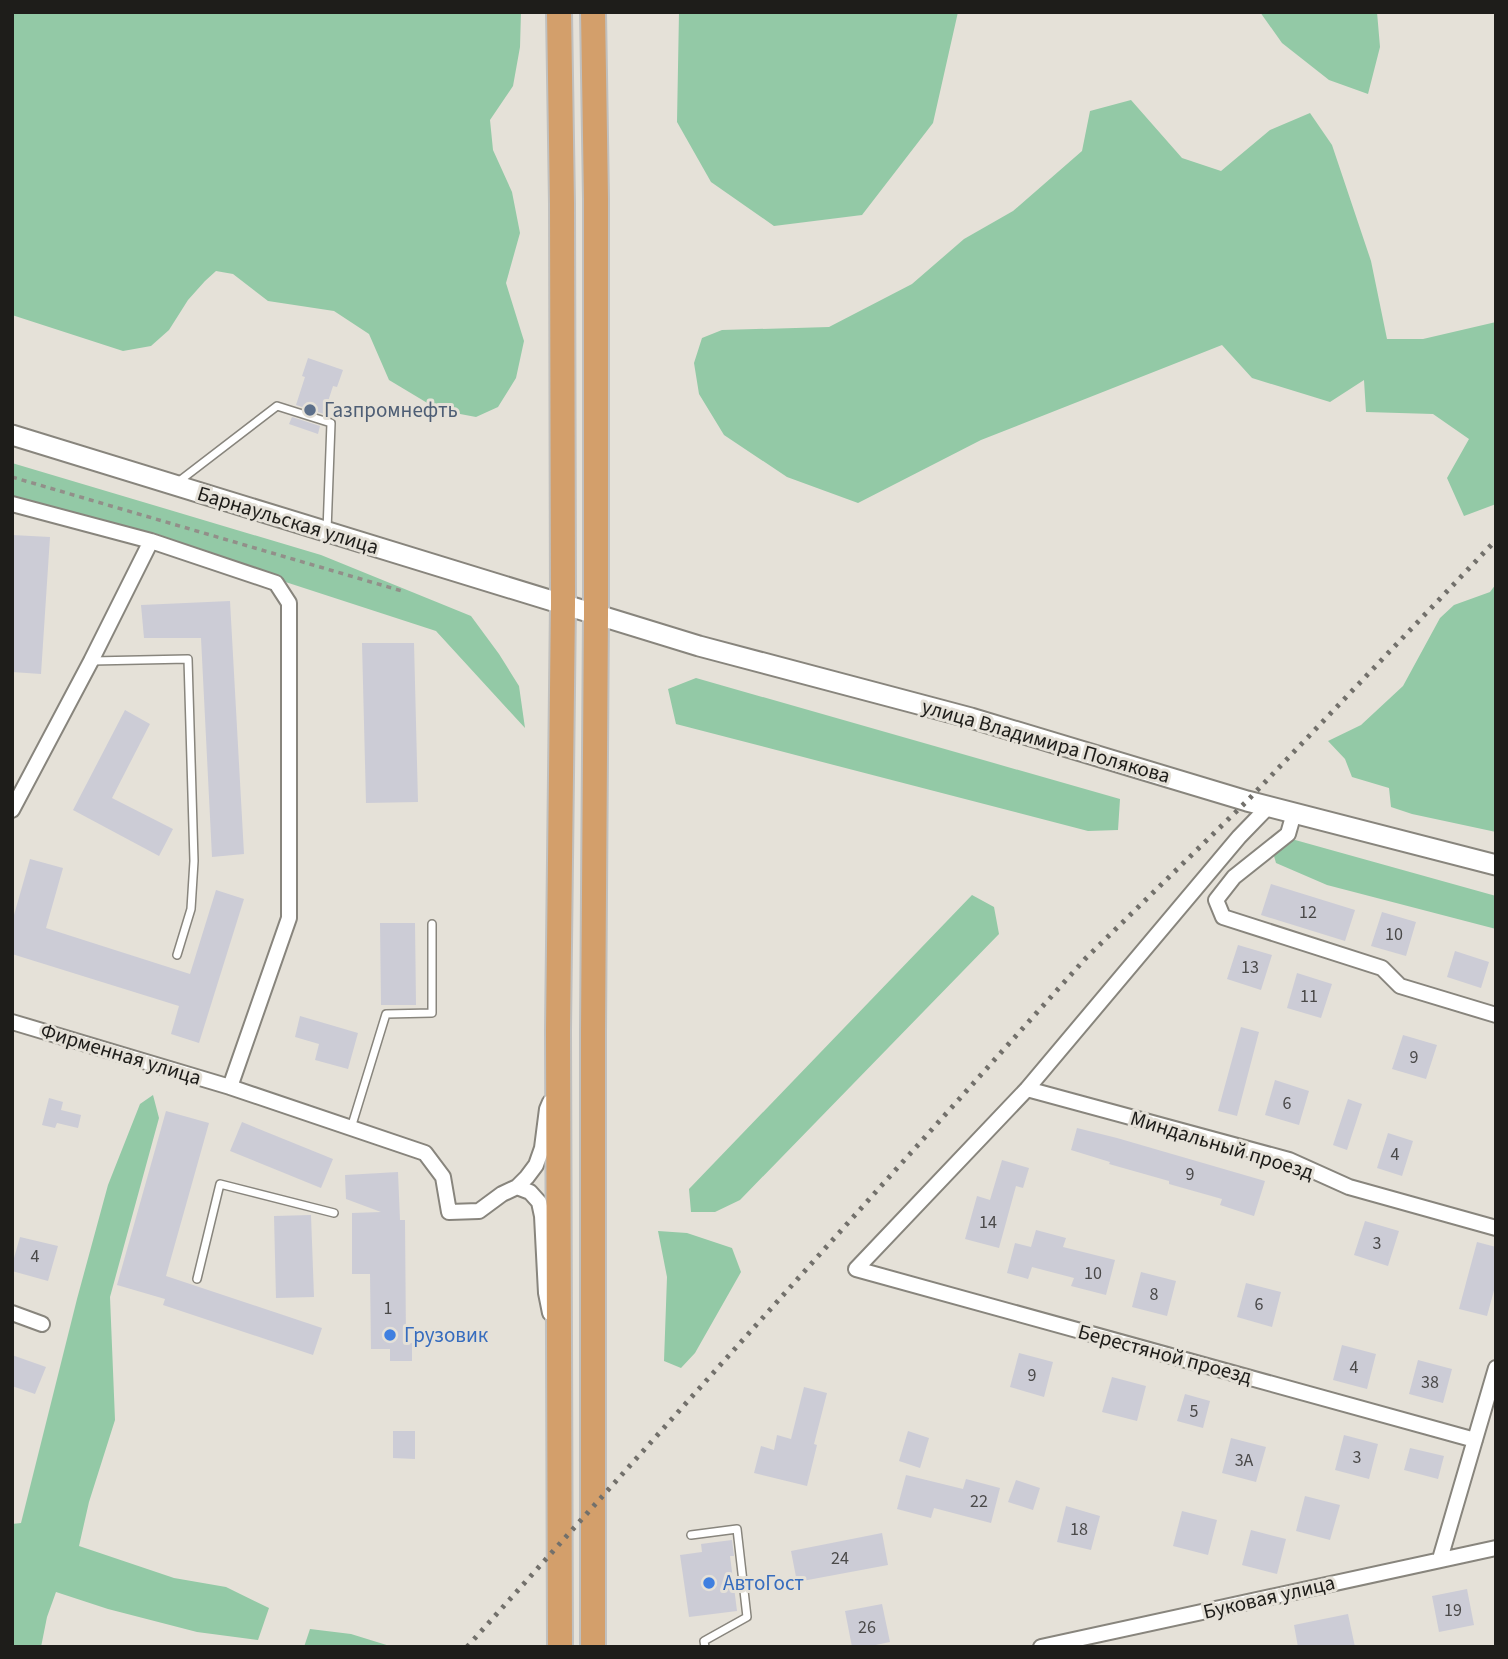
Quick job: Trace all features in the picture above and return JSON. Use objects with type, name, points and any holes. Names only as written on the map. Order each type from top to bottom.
[{"type":"highway","points":[[559,12],[563,604],[558,1031],[560,1647]]},
{"type":"highway","points":[[593,12],[596,200],[593,1647]]},
{"type":"street","name":"Барнаульская улица","points":[[12,435],[596,614]]},
{"type":"street","points":[[12,504],[151,541],[276,583],[289,603],[289,918],[230,1087]]},
{"type":"street","points":[[12,810],[151,541]]},
{"type":"street","name":"улица Владимира Полякова","points":[[596,614],[699,646],[971,718],[1268,807],[1496,865]]},
{"type":"street","points":[[1027,1089],[1239,837],[1268,807]]},
{"type":"street","points":[[1294,813],[1288,834],[1234,877],[1216,900],[1223,917],[1382,968],[1400,986],[1496,1015]]},
{"type":"street","name":"Фирменная улица","points":[[12,1022],[230,1087],[425,1153],[443,1177],[449,1212],[480,1212],[502,1194],[517,1187]]},
{"type":"street","points":[[559,1079],[547,1109],[542,1149],[536,1165],[517,1187],[530,1192],[539,1202],[546,1293],[560,1356]]},
{"type":"street","name":"Миндальный проезд","points":[[1027,1089],[1289,1160],[1349,1187],[1496,1228]]},
{"type":"street","name":"Берестяной проезд","points":[[1027,1089],[856,1269],[1475,1440]]},
{"type":"street","points":[[12,1313],[42,1324]]},
{"type":"street","points":[[1440,1559],[1496,1368]]},
{"type":"street","name":"Буковая улица","points":[[1041,1647],[1496,1548]]},
{"type":"lane","points":[[174,485],[277,406],[331,423],[327,532]]},
{"type":"lane","points":[[91,661],[188,659],[194,861],[191,909],[177,955]]},
{"type":"lane","points":[[351,1128],[386,1014],[432,1013],[432,924]]},
{"type":"lane","points":[[197,1279],[220,1184],[334,1213]]},
{"type":"lane","points":[[691,1535],[737,1529],[747,1617],[704,1641],[705,1647]]},
{"type":"path","points":[[12,477],[402,591]]},
{"type":"green space","points":[[12,12],[521,12],[520,47],[513,86],[490,120],[493,150],[512,192],[520,233],[506,283],[524,341],[516,378],[498,407],[476,417],[439,410],[389,380],[369,334],[334,311],[268,301],[233,274],[216,271],[188,300],[169,330],[151,346],[123,351],[12,315]]},
{"type":"green space","points":[[679,12],[958,12],[933,123],[862,215],[774,226],[711,182],[677,122]]},
{"type":"green space","points":[[1260,12],[1377,12],[1380,47],[1368,94],[1329,80],[1282,43]]},
{"type":"green space","points":[[1131,100],[1182,158],[1221,171],[1270,130],[1310,113],[1332,145],[1371,261],[1387,339],[1423,339],[1496,322],[1496,504],[1464,516],[1447,478],[1469,439],[1433,414],[1366,412],[1364,380],[1330,402],[1252,378],[1222,345],[981,440],[858,503],[787,477],[724,435],[699,394],[694,363],[702,338],[722,330],[829,327],[912,284],[964,239],[1013,211],[1082,151],[1090,111]]},
{"type":"green space","points":[[12,463],[321,555],[471,616],[519,686],[525,728],[436,631],[233,565],[12,500]]},
{"type":"green space","points":[[1496,584],[1496,832],[1391,807],[1389,788],[1352,777],[1345,759],[1328,741],[1361,725],[1403,686],[1440,618],[1454,605],[1490,592]]},
{"type":"green space","points":[[696,678],[1120,799],[1118,830],[1088,831],[676,724],[668,689]]},
{"type":"green space","points":[[1288,838],[1496,896],[1496,929],[1327,885],[1276,863],[1272,849]]},
{"type":"green space","points":[[972,895],[994,907],[999,934],[740,1200],[715,1212],[691,1212],[689,1189]]},
{"type":"green space","points":[[153,1095],[159,1118],[110,1297],[115,1420],[89,1502],[79,1546],[174,1578],[226,1587],[269,1608],[258,1640],[197,1632],[108,1609],[56,1592],[47,1617],[41,1647],[12,1647],[12,1524],[21,1523],[108,1185],[140,1104]]},
{"type":"green space","points":[[658,1231],[687,1233],[732,1248],[741,1272],[695,1353],[681,1368],[664,1361],[667,1277]]},
{"type":"green space","points":[[310,1629],[351,1634],[393,1647],[304,1647]]},
{"type":"building","points":[[308,358],[343,370],[337,387],[333,386],[324,414],[296,405]]},
{"type":"building","points":[[292,417],[320,426],[318,434],[289,424]]},
{"type":"building","points":[[12,535],[50,537],[41,674],[12,672]]},
{"type":"building","points":[[230,601],[244,854],[212,857],[201,638],[144,638],[141,605]]},
{"type":"building","points":[[362,643],[414,643],[418,802],[366,803]]},
{"type":"building","points":[[125,710],[150,724],[112,798],[173,829],[159,856],[73,810]]},
{"type":"building","points":[[30,859],[63,868],[46,928],[190,974],[216,890],[244,899],[199,1043],[171,1034],[179,1006],[12,954],[12,922]]},
{"type":"building","points":[[1271,884],[1355,910],[1345,941],[1261,915]]},
{"type":"building","points":[[1382,912],[1416,922],[1406,956],[1371,946]]},
{"type":"building","points":[[380,923],[415,923],[416,1005],[381,1005]]},
{"type":"building","points":[[1238,945],[1272,955],[1261,990],[1227,979]]},
{"type":"building","points":[[1455,951],[1489,962],[1481,988],[1447,977]]},
{"type":"building","points":[[1297,973],[1332,984],[1321,1018],[1287,1008]]},
{"type":"building","points":[[300,1016],[358,1033],[348,1069],[315,1060],[319,1044],[295,1037]]},
{"type":"building","points":[[1241,1027],[1259,1032],[1237,1116],[1218,1111]]},
{"type":"building","points":[[1403,1035],[1437,1045],[1426,1079],[1392,1069]]},
{"type":"building","points":[[1275,1080],[1309,1091],[1299,1125],[1265,1115]]},
{"type":"building","points":[[49,1098],[63,1102],[61,1110],[81,1115],[78,1128],[57,1123],[55,1128],[42,1125]]},
{"type":"building","points":[[1348,1099],[1362,1104],[1347,1150],[1333,1145]]},
{"type":"building","points":[[166,1111],[209,1123],[166,1276],[322,1328],[313,1355],[163,1305],[165,1299],[117,1285]]},
{"type":"building","points":[[242,1122],[333,1159],[321,1188],[230,1151]]},
{"type":"building","points":[[1077,1128],[1265,1181],[1254,1216],[1220,1205],[1222,1199],[1071,1150]]},
{"type":"building","points":[[1388,1133],[1413,1141],[1402,1176],[1377,1168]]},
{"type":"building","points":[[1002,1160],[1029,1168],[1023,1188],[1016,1186],[999,1248],[965,1239],[977,1196],[990,1200]]},
{"type":"building","points":[[398,1172],[400,1220],[405,1220],[406,1343],[412,1343],[412,1361],[390,1361],[390,1349],[371,1349],[370,1274],[352,1274],[352,1213],[381,1212],[346,1199],[345,1175]]},
{"type":"building","points":[[311,1215],[314,1297],[276,1298],[274,1216]]},
{"type":"building","points":[[1365,1221],[1399,1231],[1388,1266],[1354,1255]]},
{"type":"building","points":[[1036,1230],[1066,1238],[1063,1247],[1115,1260],[1106,1295],[1071,1286],[1074,1278],[1032,1267],[1028,1279],[1007,1273],[1015,1243],[1031,1247]]},
{"type":"building","points":[[20,1237],[58,1246],[48,1281],[12,1271]]},
{"type":"building","points":[[1477,1242],[1496,1247],[1496,1283],[1487,1316],[1459,1309]]},
{"type":"building","points":[[1141,1272],[1176,1281],[1167,1316],[1132,1307]]},
{"type":"building","points":[[1246,1283],[1281,1292],[1272,1327],[1237,1317]]},
{"type":"building","points":[[1342,1345],[1376,1354],[1367,1389],[1333,1380]]},
{"type":"building","points":[[1019,1353],[1053,1362],[1044,1397],[1010,1387]]},
{"type":"building","points":[[12,1355],[46,1367],[35,1394],[12,1386]]},
{"type":"building","points":[[1418,1360],[1452,1369],[1443,1403],[1409,1394]]},
{"type":"building","points":[[1112,1377],[1146,1386],[1137,1421],[1102,1412]]},
{"type":"building","points":[[804,1387],[827,1393],[807,1486],[754,1473],[761,1446],[774,1450],[777,1435],[791,1439]]},
{"type":"building","points":[[1185,1394],[1210,1401],[1203,1428],[1177,1421]]},
{"type":"building","points":[[393,1431],[415,1431],[415,1459],[393,1458]]},
{"type":"building","points":[[908,1431],[929,1438],[920,1468],[899,1461]]},
{"type":"building","points":[[1344,1435],[1378,1444],[1369,1479],[1335,1470]]},
{"type":"building","points":[[1231,1438],[1266,1447],[1256,1482],[1222,1473]]},
{"type":"building","points":[[1410,1448],[1444,1456],[1438,1479],[1404,1470]]},
{"type":"building","points":[[906,1475],[963,1489],[966,1479],[1000,1488],[991,1523],[934,1508],[931,1518],[897,1509]]},
{"type":"building","points":[[1016,1480],[1040,1488],[1033,1510],[1008,1502]]},
{"type":"building","points":[[1305,1496],[1340,1505],[1330,1540],[1296,1531]]},
{"type":"building","points":[[1066,1506],[1100,1516],[1091,1550],[1057,1542]]},
{"type":"building","points":[[1182,1511],[1217,1520],[1208,1555],[1173,1546]]},
{"type":"building","points":[[1251,1530],[1286,1539],[1277,1574],[1242,1565]]},
{"type":"building","points":[[882,1533],[888,1565],[797,1582],[791,1551]]},
{"type":"building","name":"АвтоГост","points":[[732,1540],[734,1556],[730,1556],[737,1611],[689,1617],[680,1555],[702,1552],[701,1544]]},
{"type":"building","points":[[1467,1589],[1474,1625],[1439,1632],[1432,1596]]},
{"type":"building","points":[[882,1604],[890,1642],[852,1647],[845,1611]]},
{"type":"building","points":[[1348,1614],[1355,1647],[1298,1647],[1294,1625]]},
{"type":"railway","points":[[467,1647],[1085,959],[1247,801],[1496,540]]},
{"type":"place","name":"Газпромнефть","points":[[310,410]]},
{"type":"place","name":"Грузовик","points":[[390,1335]]},
{"type":"place","name":"АвтоГост","points":[[709,1583]]}]
